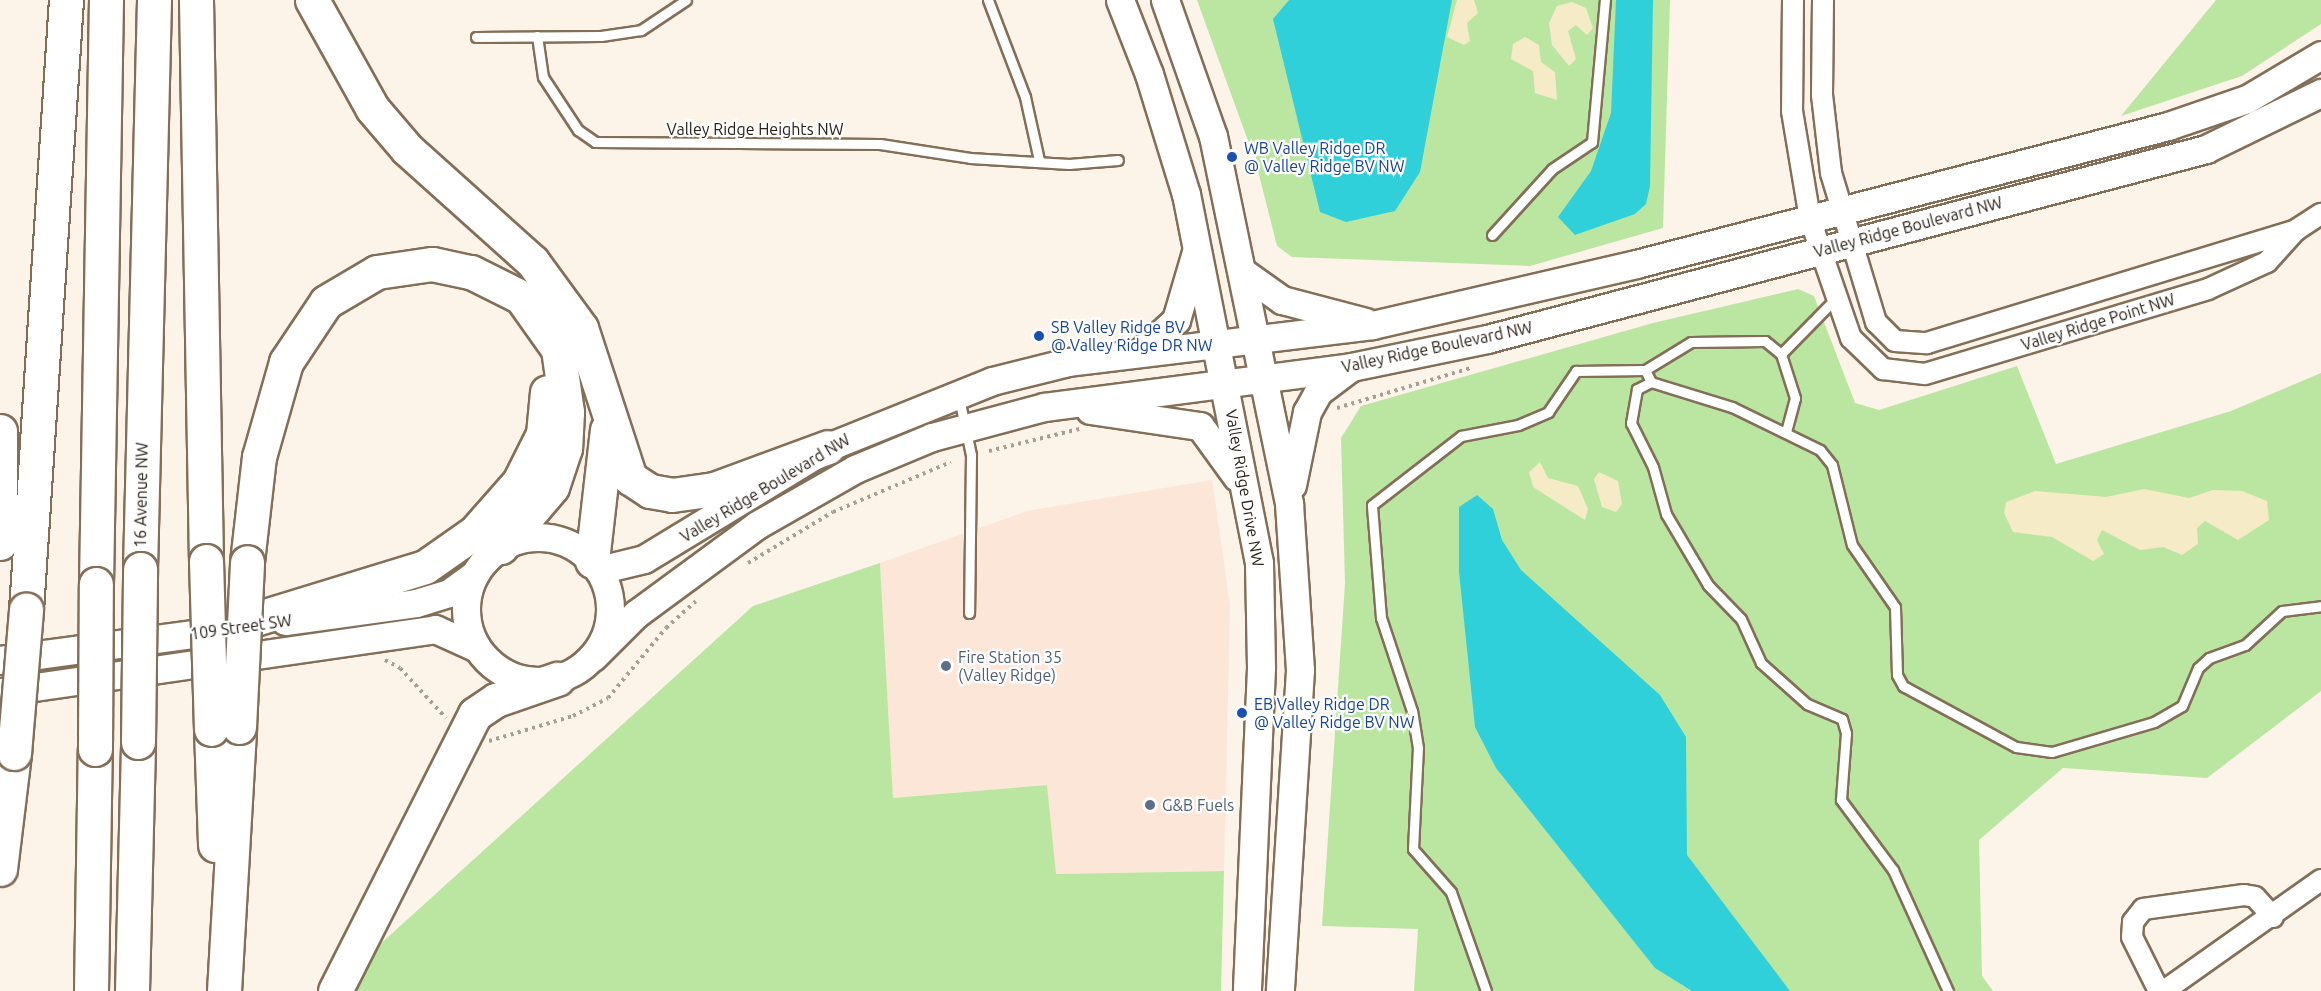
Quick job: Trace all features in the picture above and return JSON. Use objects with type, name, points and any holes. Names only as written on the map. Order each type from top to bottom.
[{"type":"highway","points":[[0,869],[14,753],[26,610],[66,0]]},
{"type":"highway","points":[[91,991],[105,0]]},
{"type":"highway","name":"16 Avenue NW","points":[[132,991],[154,0]]},
{"type":"highway","points":[[196,0],[206,561],[225,728]]},
{"type":"highway","points":[[312,0],[372,108],[407,149],[532,261],[581,328],[630,478],[650,491],[672,495],[714,489],[828,447]]},
{"type":"highway","points":[[222,991],[225,728],[259,457],[286,362],[326,302],[377,272],[432,264],[471,272],[521,297],[542,321],[558,349],[564,378],[565,448],[552,487],[501,548]]},
{"type":"highway","points":[[219,630],[425,567],[475,532],[519,482],[543,434],[549,378],[542,321]]},
{"type":"highway","points":[[595,565],[609,413]]},
{"type":"highway","points":[[0,431],[0,543]]},
{"type":"highway","points":[[335,991],[415,840],[463,731],[496,700],[557,679]]},
{"type":"street","name":"Valley Ridge Drive NW","points":[[1120,0],[1156,96],[1198,245],[1247,495],[1262,618],[1247,991]]},
{"type":"street","points":[[1165,0],[1213,136],[1266,379],[1289,504],[1300,670],[1280,991]]},
{"type":"street","points":[[1793,0],[1792,111],[1810,219],[1836,298],[1856,348],[1883,369],[1896,341],[1876,322],[1839,211],[1822,95],[1823,0]]},
{"type":"street","name":"Valley Ridge Boulevard NW","points":[[595,565],[644,559],[828,447],[956,392],[1068,362],[1218,346],[1372,325],[1810,219],[2203,114],[2247,99],[2321,55]]},
{"type":"street","name":"Valley Ridge Boulevard NW","points":[[593,657],[636,614],[757,525],[855,469],[969,425],[1044,407],[1352,367],[1498,336],[2206,149],[2321,93]]},
{"type":"street","name":"Valley Ridge Point NW","points":[[1883,369],[1925,374],[2208,289],[2267,262],[2296,230],[2321,214]]},
{"type":"street","name":"Valley Ridge Point NW","points":[[1896,341],[1927,343],[2296,230]]},
{"type":"street","points":[[1140,353],[1176,320],[1198,245]]},
{"type":"street","points":[[1244,273],[1282,300],[1372,325]]},
{"type":"street","points":[[1289,504],[1307,412],[1318,392],[1352,367]]},
{"type":"street","points":[[1044,407],[1136,413],[1200,426],[1216,442],[1247,495]]},
{"type":"street","points":[[549,538],[595,565],[607,587],[609,624],[593,657],[557,679],[530,681],[504,673],[477,648],[466,611],[476,574],[501,548],[549,538]]},
{"type":"street","name":"109 Street SW","points":[[0,660],[416,603],[449,593],[476,574]]},
{"type":"street","name":"109 Street SW","points":[[0,692],[435,629],[477,648]]},
{"type":"street","points":[[2164,991],[2273,917],[2321,880]]},
{"type":"street","points":[[2159,991],[2132,937],[2133,922],[2143,909],[2244,895],[2255,897],[2273,917]]},
{"type":"lane","points":[[476,37],[641,30],[686,0]]},
{"type":"lane","points":[[988,0],[1025,97],[1039,160]]},
{"type":"lane","points":[[1492,235],[1552,169],[1592,142],[1605,0]]},
{"type":"lane","name":"Valley Ridge Heights NW","points":[[537,36],[543,77],[578,130],[596,142],[880,144],[970,158],[1118,160]]},
{"type":"lane","points":[[1781,354],[1836,298]]},
{"type":"lane","points":[[1486,991],[1452,892],[1413,849],[1418,748],[1412,711],[1381,618],[1372,505],[1461,436],[1518,425],[1548,412],[1576,371],[1644,370],[1690,342],[1765,341],[1781,354],[1795,398],[1786,432]]},
{"type":"lane","points":[[1644,370],[1651,382],[1732,407],[1820,450],[1832,465],[1852,545],[1895,607],[1897,675],[1903,686],[2016,747],[2052,752],[2154,722],[2182,706],[2198,668],[2209,658],[2245,645],[2282,611],[2321,606]]},
{"type":"lane","points":[[1651,382],[1637,389],[1631,423],[1653,467],[1666,514],[1708,585],[1741,619],[1761,663],[1807,704],[1842,719],[1846,733],[1841,800],[1893,870],[1948,991]]},
{"type":"lane","points":[[956,392],[969,425],[969,613]]},
{"type":"path","points":[[739,569],[833,512],[951,462]]},
{"type":"path","points":[[463,731],[493,742],[591,708],[704,595]]},
{"type":"shaded area","points":[[1212,480],[1230,605],[1224,871],[1055,874],[1047,785],[893,798],[880,563],[1027,511]]},
{"type":"green space","points":[[1197,0],[1670,0],[1663,228],[1530,266],[1292,257],[1277,246],[1256,163]]},
{"type":"green space","points":[[2216,0],[2321,0],[2321,24],[2242,76],[2121,116]]},
{"type":"green space","points":[[1798,289],[1814,296],[1855,403],[1879,410],[2017,366],[2056,464],[2231,411],[2321,373],[2321,691],[2207,778],[2063,768],[1979,840],[1982,976],[1993,991],[1414,991],[1418,929],[1322,926],[1345,583],[1341,438],[1361,406],[1653,323]]},
{"type":"green space","points":[[880,563],[893,798],[1047,785],[1056,874],[1224,871],[1221,991],[351,991],[377,947],[753,606]]},
{"type":"sand","points":[[1457,0],[1474,0],[1478,13],[1467,23],[1470,41],[1464,45],[1447,37]]},
{"type":"sand","points":[[1572,2],[1586,8],[1593,28],[1587,35],[1576,25],[1568,31],[1576,59],[1569,66],[1552,45],[1549,23],[1557,6]]},
{"type":"sand","points":[[1525,37],[1539,45],[1541,62],[1555,72],[1557,100],[1535,93],[1533,71],[1511,59],[1513,44]]},
{"type":"sand","points":[[1540,462],[1548,478],[1578,486],[1588,509],[1585,520],[1533,487],[1529,472]]},
{"type":"sand","points":[[1599,472],[1618,481],[1622,504],[1616,512],[1602,507],[1594,479]]},
{"type":"sand","points":[[2144,489],[2189,498],[2213,490],[2242,491],[2267,501],[2269,520],[2238,540],[2205,521],[2197,528],[2198,544],[2182,555],[2163,547],[2140,550],[2102,530],[2097,540],[2104,554],[2093,561],[2052,537],[2013,532],[2004,513],[2006,502],[2035,491],[2106,497]]},
{"type":"water","points":[[1289,0],[1452,0],[1420,172],[1395,211],[1346,222],[1320,212],[1273,19]]},
{"type":"water","points":[[1616,0],[1653,0],[1650,186],[1646,204],[1635,214],[1575,235],[1558,217],[1591,171],[1611,113]]},
{"type":"water","points":[[1477,495],[1493,509],[1502,540],[1521,570],[1660,695],[1686,737],[1687,855],[1790,991],[1692,991],[1655,968],[1496,768],[1475,727],[1459,572],[1459,507]]},
{"type":"place","name":"WB Valley Ridge DR @ Valley Ridge BV NW","points":[[1232,157]]},
{"type":"place","name":"SB Valley Ridge BV @ Valley Ridge DR NW","points":[[1039,336]]},
{"type":"place","name":"Fire Station 35 (Valley Ridge)","points":[[946,666]]},
{"type":"place","name":"EB Valley Ridge DR @ Valley Ridge BV NW","points":[[1242,713]]},
{"type":"place","name":"G&B Fuels","points":[[1150,805]]}]
